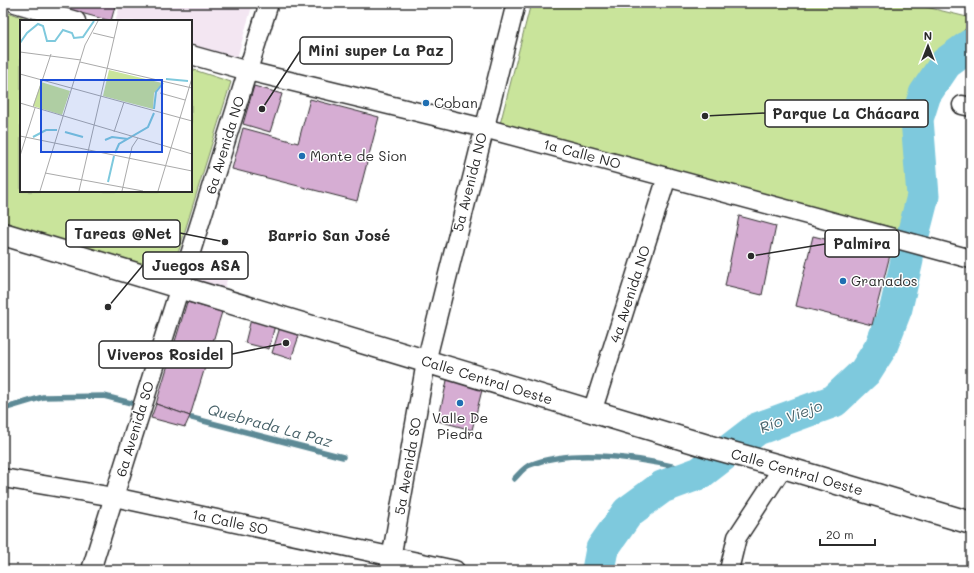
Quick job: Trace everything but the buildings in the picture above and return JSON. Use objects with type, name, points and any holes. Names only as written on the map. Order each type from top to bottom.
[{"type":"street","points":[[3,10],[5,3]]},
{"type":"street","points":[[15,3],[73,20]]},
{"type":"street","name":"6a Avenida NO","points":[[180,287],[269,3]]},
{"type":"street","name":"5a Avenida NO","points":[[426,362],[516,3]]},
{"type":"street","name":"1a Calle NO","points":[[192,55],[248,71],[484,128],[971,259]]},
{"type":"street","name":"4a Avenida NO","points":[[592,412],[667,177]]},
{"type":"street","name":"Calle Central Oeste","points":[[3,234],[592,412],[971,523]]},
{"type":"street","name":"6a Avenida SO","points":[[91,570],[180,287]]},
{"type":"street","name":"5a Avenida SO","points":[[391,563],[426,362]]},
{"type":"street","points":[[729,570],[737,537],[783,467]]},
{"type":"street","name":"1a Calle SO","points":[[3,478],[114,498],[391,563],[455,570]]},
{"type":"shaded area","points":[[121,3],[253,3],[237,58],[192,44],[192,20],[115,20]]},
{"type":"shaded area","points":[[200,251],[233,262],[223,292],[191,281]]},
{"type":"green space","points":[[531,3],[910,3],[971,18],[971,23],[932,62],[909,104],[903,138],[912,193],[902,230],[499,128]]},
{"type":"green space","points":[[3,11],[32,20],[20,20],[20,192],[192,192],[192,69],[231,82],[170,279],[3,227]]},
{"type":"waterway","name":"Río Viejo","points":[[914,231],[923,196],[917,119],[925,94],[946,63],[971,45]]},
{"type":"waterway","name":"Río Viejo","points":[[598,570],[602,549],[628,512],[662,487],[700,473],[757,429],[834,401],[865,372],[881,347],[896,308],[907,260]]},
{"type":"waterway","name":"Quebrada La Paz","points":[[3,409],[43,397],[104,396],[131,403]]},
{"type":"waterway","name":"Quebrada La Paz","points":[[192,418],[343,457]]},
{"type":"waterway","name":"Quebrada La Paz","points":[[514,479],[530,465],[549,459],[570,456],[615,457],[638,460],[700,473]]},
{"type":"place","name":"Coban","points":[[426,103]]},
{"type":"place","name":"Mini super La Paz","points":[[262,109]]},
{"type":"place","name":"Parque La Chácara","points":[[705,116]]},
{"type":"place","name":"Monte de Sion","points":[[302,156]]},
{"type":"place","name":"Tareas @Net","points":[[225,242]]},
{"type":"place","name":"Palmira","points":[[751,256]]},
{"type":"place","name":"Granados","points":[[843,281]]},
{"type":"place","name":"Juegos ASA","points":[[108,307]]},
{"type":"place","name":"Viveros Rosidel","points":[[286,343]]},
{"type":"place","name":"Valle De Piedra","points":[[460,403]]},
{"type":"district","name":"Barrio San José","points":[[329,236]]}]
